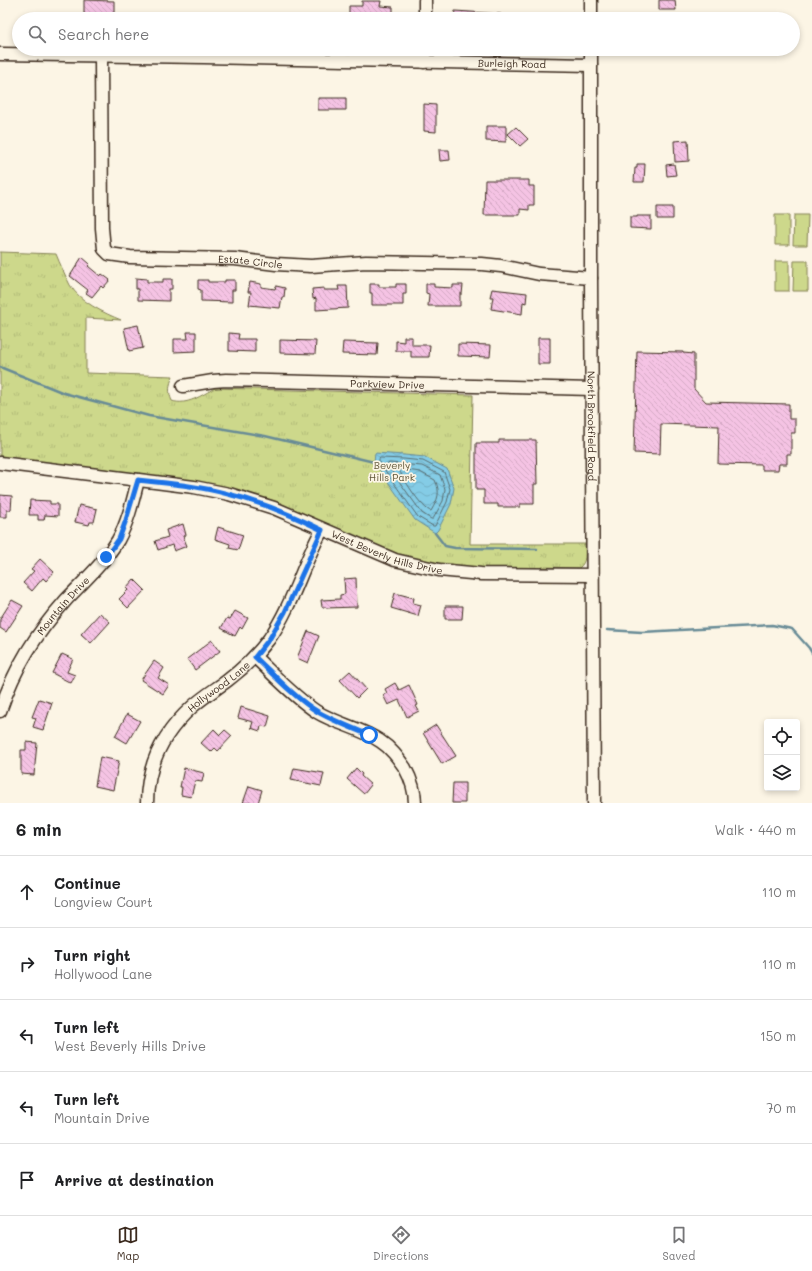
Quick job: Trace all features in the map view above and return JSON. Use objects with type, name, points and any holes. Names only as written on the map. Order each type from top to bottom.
[{"type":"street","points":[[425,0],[425,12]]},
{"type":"street","points":[[591,0],[591,12]]},
{"type":"street","name":"Burleigh Road","points":[[0,54],[12,54]]},
{"type":"street","name":"Estate Circle","points":[[101,56],[102,228],[104,249],[109,254],[235,259],[276,264],[311,266],[366,262],[482,264],[501,266],[540,274],[591,278]]},
{"type":"street","name":"Burleigh Road","points":[[147,56],[591,65]]},
{"type":"street","points":[[424,56],[424,62]]},
{"type":"street","name":"North Brookfield Road","points":[[591,56],[594,803]]},
{"type":"street","name":"Parkview Drive","points":[[183,386],[226,380],[592,389]]},
{"type":"street","name":"West Beverly Hills Drive","points":[[0,463],[194,487],[228,494],[274,508],[322,530],[395,560],[439,570],[481,574],[592,575]]},
{"type":"street","name":"Mountain Drive","points":[[0,711],[13,677],[35,638],[66,600],[97,568],[119,539],[130,509],[138,480]]},
{"type":"street","name":"Hollywood Lane","points":[[147,803],[149,774],[158,751],[169,732],[192,706],[228,680],[255,657],[270,638],[285,612],[322,530]]},
{"type":"street","points":[[255,657],[298,697],[317,711],[381,741],[391,750],[411,780],[414,790],[415,803]]},
{"type":"green space","points":[[775,215],[789,215],[789,245],[775,245]]},
{"type":"green space","points":[[794,215],[808,215],[807,245],[793,245]]},
{"type":"green space","name":"Beverly Hills Park","points":[[0,252],[56,254],[74,291],[86,302],[121,320],[86,318],[86,373],[173,376],[170,388],[172,401],[189,401],[200,397],[215,388],[473,395],[470,544],[585,544],[585,557],[582,566],[579,568],[542,567],[539,572],[477,571],[404,559],[277,505],[0,460]]},
{"type":"green space","points":[[775,261],[789,261],[789,291],[775,291]]},
{"type":"green space","points":[[794,261],[808,261],[808,291],[793,291]]},
{"type":"water","points":[[375,453],[425,457],[447,469],[454,488],[451,504],[435,533],[415,520],[374,462]]},
{"type":"building","points":[[84,0],[114,1],[114,12],[84,12]]},
{"type":"building","points":[[659,0],[675,0],[676,10],[659,10]]},
{"type":"building","points":[[362,1],[381,1],[380,6],[393,7],[393,12],[349,12],[349,6],[362,6]]},
{"type":"building","points":[[318,98],[346,98],[346,110],[318,110]]},
{"type":"building","points":[[424,104],[436,105],[436,132],[424,131]]},
{"type":"building","points":[[486,126],[506,126],[506,142],[486,141]]},
{"type":"building","points":[[516,127],[528,139],[520,146],[508,134]]},
{"type":"building","points":[[688,140],[689,161],[675,162],[674,141]]},
{"type":"building","points":[[439,150],[449,150],[450,160],[440,161]]},
{"type":"building","points":[[637,164],[645,164],[644,182],[634,182],[635,168],[637,168]]},
{"type":"building","points":[[674,164],[676,175],[667,176],[666,165]]},
{"type":"building","points":[[485,180],[529,180],[529,186],[534,186],[534,205],[529,205],[529,210],[520,209],[520,215],[484,215]]},
{"type":"building","points":[[657,207],[673,207],[673,219],[657,219]]},
{"type":"building","points":[[651,216],[651,229],[630,228],[630,217]]},
{"type":"building","points":[[82,257],[90,264],[88,266],[100,276],[102,274],[110,280],[103,288],[101,286],[92,297],[86,293],[88,290],[70,276]]},
{"type":"building","points":[[136,278],[147,279],[147,282],[163,282],[163,279],[172,279],[172,289],[169,289],[169,301],[138,300]]},
{"type":"building","points":[[198,280],[208,280],[208,282],[225,282],[225,280],[235,280],[235,290],[232,290],[232,302],[201,301],[201,290],[198,289]]},
{"type":"building","points":[[250,282],[261,284],[261,287],[275,289],[276,286],[285,288],[284,297],[282,297],[280,308],[249,305],[251,292],[248,292]]},
{"type":"building","points":[[370,284],[379,284],[379,287],[396,287],[396,284],[406,284],[406,294],[403,294],[403,305],[372,305]]},
{"type":"building","points":[[426,284],[434,284],[434,287],[453,288],[453,285],[463,285],[462,294],[460,294],[460,306],[428,306],[429,294],[426,293]]},
{"type":"building","points":[[338,286],[347,286],[348,308],[316,310],[316,298],[313,299],[312,289],[324,288],[324,290],[339,290]]},
{"type":"building","points":[[492,289],[527,293],[526,303],[523,302],[522,314],[491,309],[493,297],[490,297]]},
{"type":"building","points":[[138,325],[143,348],[129,351],[124,328]]},
{"type":"building","points":[[187,332],[196,332],[196,351],[174,352],[174,339],[188,339]]},
{"type":"building","points":[[229,333],[239,334],[238,339],[255,339],[255,352],[229,351]]},
{"type":"building","points":[[404,337],[412,337],[412,345],[430,345],[429,357],[411,357],[411,351],[396,351],[396,341],[404,342]]},
{"type":"building","points":[[538,338],[550,338],[550,364],[538,364]]},
{"type":"building","points":[[280,340],[316,341],[315,354],[280,353]]},
{"type":"building","points":[[343,342],[378,343],[377,355],[342,354]]},
{"type":"building","points":[[458,344],[491,345],[490,357],[458,356]]},
{"type":"building","points":[[637,351],[683,352],[694,354],[694,389],[706,402],[789,404],[789,419],[795,419],[795,433],[791,433],[791,454],[787,454],[787,464],[779,464],[778,470],[762,470],[762,465],[718,464],[719,426],[661,424],[660,454],[634,453]]},
{"type":"building","points":[[499,440],[536,440],[537,484],[534,484],[534,504],[520,504],[520,507],[498,507],[498,504],[484,504],[484,490],[476,490],[476,443],[499,443]]},
{"type":"building","points":[[0,495],[12,496],[11,510],[7,510],[7,517],[0,517]]},
{"type":"building","points":[[30,500],[50,501],[50,504],[58,504],[58,516],[45,515],[44,520],[38,520],[38,515],[29,515]]},
{"type":"building","points":[[79,505],[97,509],[94,522],[90,522],[89,525],[75,522]]},
{"type":"building","points":[[183,524],[186,535],[183,536],[187,546],[174,551],[172,545],[158,550],[155,541],[168,537],[166,530]]},
{"type":"building","points":[[218,527],[243,535],[238,550],[229,548],[230,544],[215,539]]},
{"type":"building","points":[[40,559],[54,572],[46,581],[43,578],[32,591],[23,583],[34,571],[31,569]]},
{"type":"building","points":[[356,578],[357,607],[322,607],[321,600],[340,599],[340,595],[345,594],[344,579]]},
{"type":"building","points":[[134,579],[145,590],[128,608],[119,599],[128,590],[126,588]]},
{"type":"building","points":[[395,593],[414,598],[413,603],[421,605],[418,616],[391,608]]},
{"type":"building","points":[[12,600],[23,606],[6,632],[0,628],[0,619]]},
{"type":"building","points":[[445,606],[463,606],[462,619],[445,619]]},
{"type":"building","points":[[235,611],[248,618],[242,629],[240,627],[235,636],[221,628],[227,618],[230,619]]},
{"type":"building","points":[[100,613],[110,622],[91,643],[81,634]]},
{"type":"building","points":[[308,631],[319,636],[308,663],[297,658]]},
{"type":"building","points":[[212,640],[220,651],[195,670],[187,659]]},
{"type":"building","points":[[62,654],[73,659],[67,672],[75,675],[71,683],[52,673]]},
{"type":"building","points":[[154,661],[164,668],[158,678],[169,685],[163,694],[141,680]]},
{"type":"building","points":[[350,671],[366,689],[357,698],[340,680]]},
{"type":"building","points":[[395,683],[399,690],[409,685],[418,705],[416,706],[419,711],[407,717],[399,700],[388,705],[383,695],[387,693],[385,689]]},
{"type":"building","points":[[39,699],[52,703],[43,730],[33,727],[36,718],[32,717]]},
{"type":"building","points":[[241,707],[270,716],[267,727],[261,726],[260,731],[251,728],[253,722],[238,718]]},
{"type":"building","points":[[127,714],[140,721],[127,743],[115,736]]},
{"type":"building","points":[[436,725],[456,756],[442,764],[423,733]]},
{"type":"building","points":[[214,729],[220,735],[225,730],[232,736],[218,751],[215,748],[211,752],[201,743]]},
{"type":"building","points":[[26,742],[37,743],[34,775],[21,774],[21,750],[26,750]]},
{"type":"building","points":[[100,757],[119,761],[113,790],[95,786]]},
{"type":"building","points":[[184,768],[204,773],[202,782],[195,781],[191,797],[181,795],[182,787],[180,787]]},
{"type":"building","points":[[294,768],[324,773],[321,786],[291,780]]},
{"type":"building","points":[[356,768],[362,774],[361,776],[371,785],[364,794],[347,779]]},
{"type":"building","points":[[453,783],[465,783],[465,803],[452,803]]},
{"type":"building","points":[[249,786],[262,790],[258,803],[243,803]]},
{"type":"waterway","points":[[0,367],[64,393],[149,416],[265,436],[374,462]]},
{"type":"waterway","points":[[435,533],[445,546],[455,548],[537,549]]},
{"type":"waterway","points":[[607,630],[642,632],[772,625],[792,629],[812,653]]},
{"type":"route","points":[[106,557],[119,539],[130,509],[138,480],[213,490],[245,498],[296,517],[322,530],[285,612],[270,638],[255,657],[298,697],[317,711],[369,735]]}]
